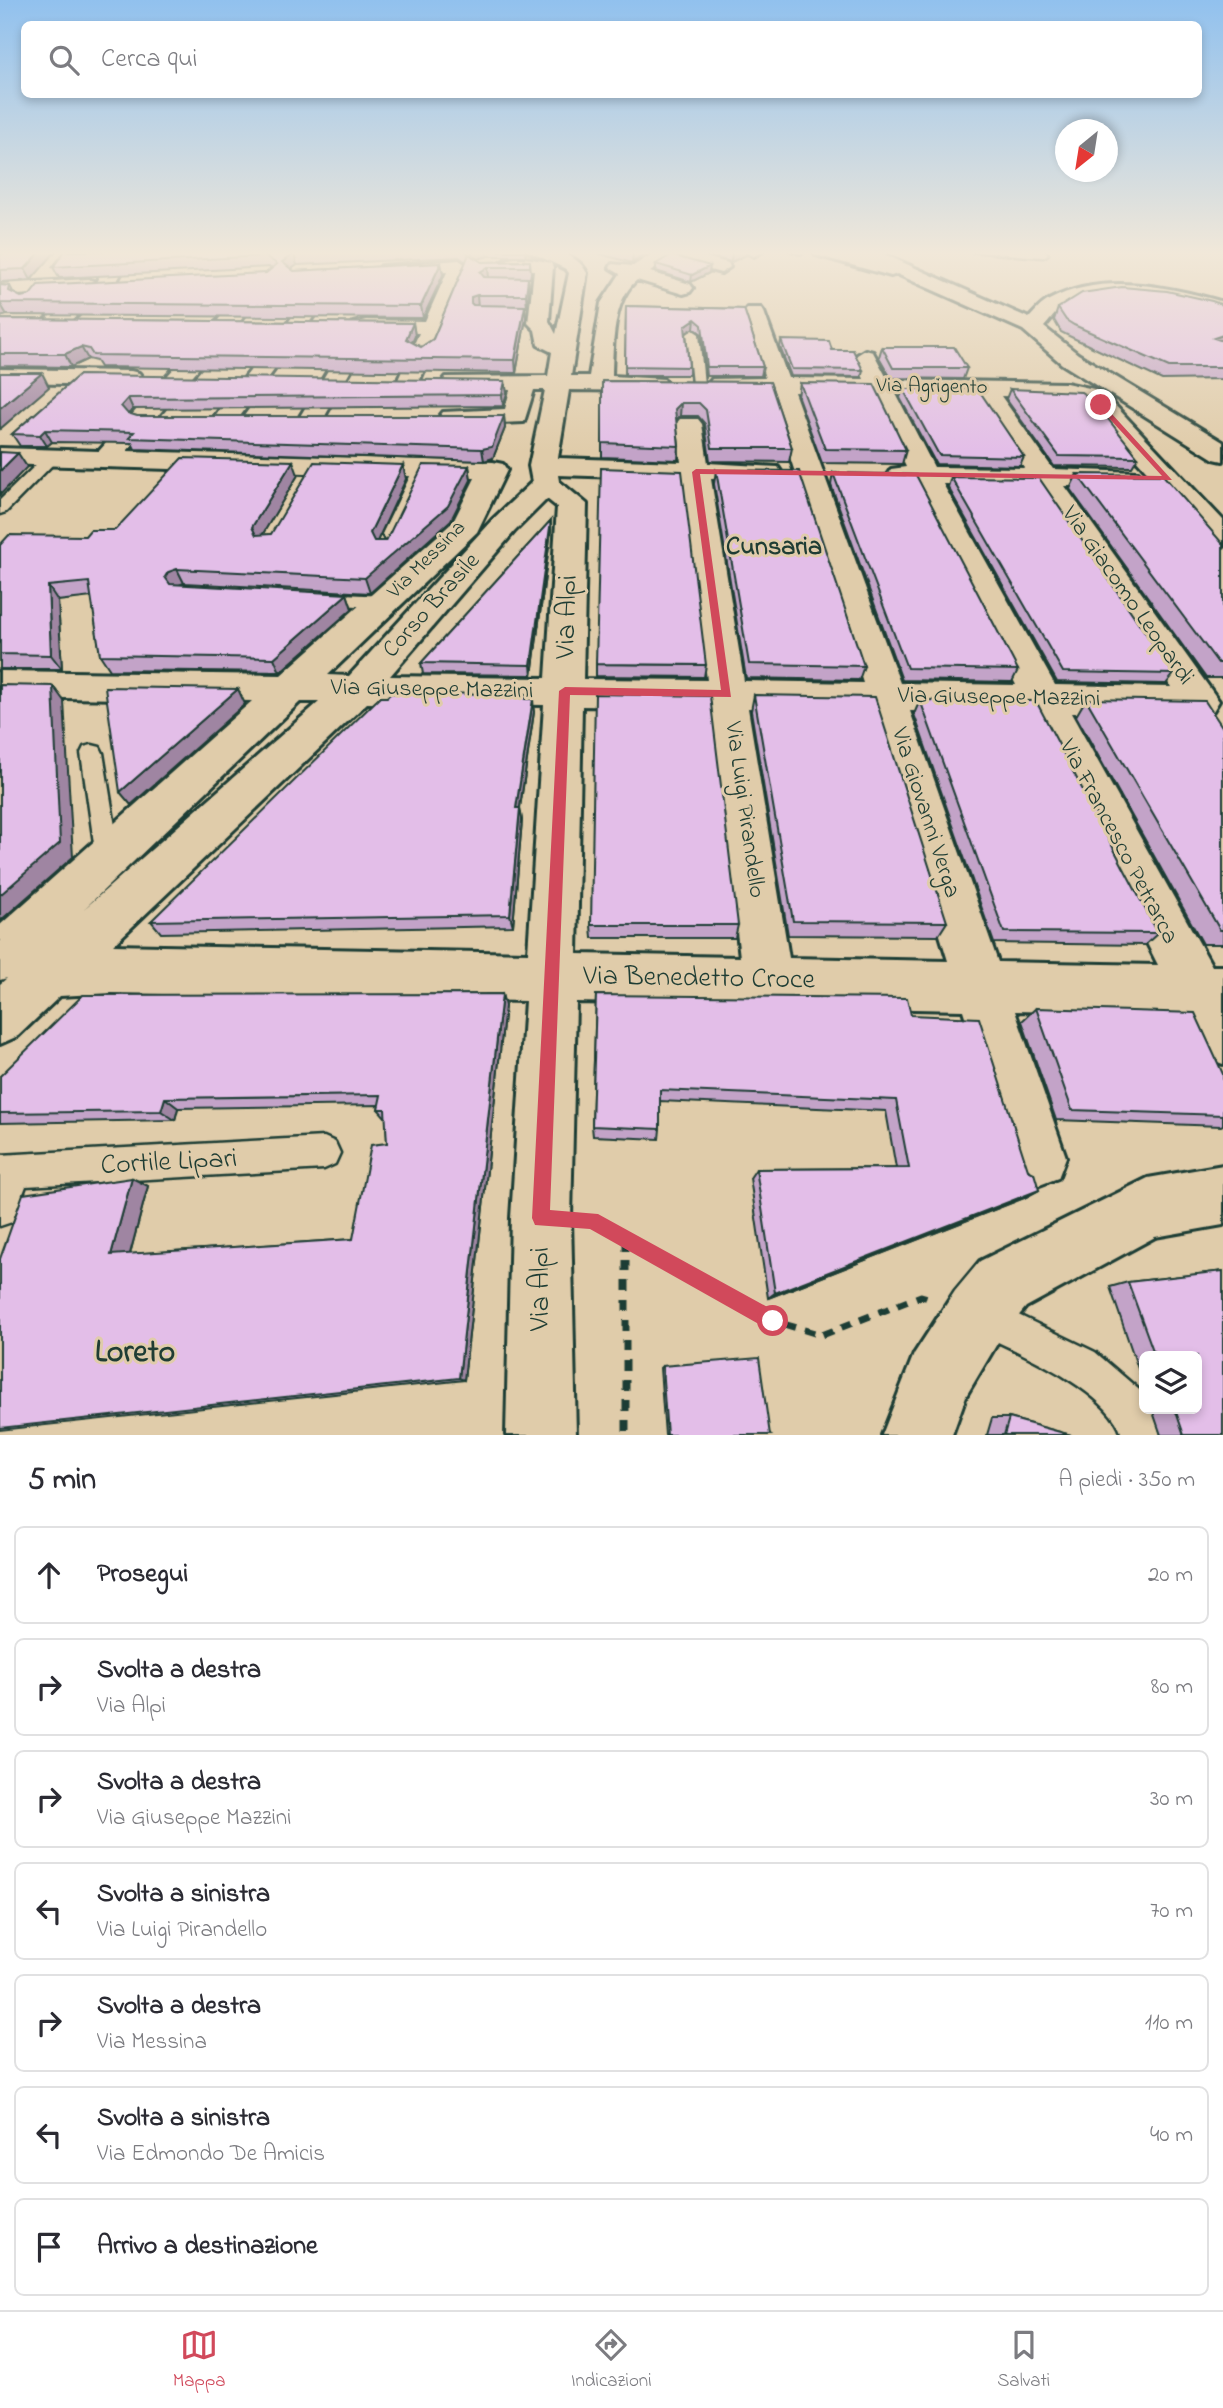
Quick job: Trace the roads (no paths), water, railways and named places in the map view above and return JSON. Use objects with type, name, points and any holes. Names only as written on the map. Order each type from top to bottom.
[{"type":"street","points":[[30,318],[51,324],[87,325]]},
{"type":"street","points":[[0,364],[59,318]]},
{"type":"street","points":[[106,459],[230,318]]},
{"type":"street","points":[[226,418],[303,318]]},
{"type":"street","points":[[287,418],[335,381],[371,318]]},
{"type":"street","points":[[409,382],[436,318]]},
{"type":"street","points":[[535,318],[545,328],[546,341],[562,366]]},
{"type":"street","points":[[570,318],[545,475],[696,472],[823,474]]},
{"type":"street","points":[[600,383],[614,318]]},
{"type":"street","name":"Via Giovanni Verga","points":[[751,318],[823,474],[886,696],[1037,1157]]},
{"type":"street","points":[[1012,318],[1030,326],[1070,359],[1223,453]]},
{"type":"street","points":[[1030,326],[1043,318]]},
{"type":"street","points":[[197,326],[247,326]]},
{"type":"street","points":[[271,326],[318,326]]},
{"type":"street","points":[[342,327],[432,327]]},
{"type":"street","points":[[49,403],[107,351]]},
{"type":"street","name":"Via Francesco Petrarca","points":[[865,357],[1042,699],[1210,991],[1223,1038]]},
{"type":"street","name":"Via Agrigento","points":[[384,382],[524,382],[562,366],[600,383],[1066,390],[1084,394],[1101,405],[1169,479]]},
{"type":"street","points":[[0,376],[202,379]]},
{"type":"street","points":[[228,379],[281,380]]},
{"type":"street","points":[[308,381],[360,382]]},
{"type":"street","points":[[434,417],[515,416],[524,382]]},
{"type":"street","name":"Via Giacomo Leopardi","points":[[982,387],[1207,712]]},
{"type":"street","points":[[142,418],[170,418]]},
{"type":"street","points":[[198,418],[339,418]]},
{"type":"street","name":"Via Luigi Pirandello","points":[[689,425],[768,981]]},
{"type":"street","name":"Via Messina","points":[[3,447],[52,457],[308,475],[422,466],[493,470],[466,526],[292,688]]},
{"type":"street","points":[[874,474],[1169,479],[1223,538]]},
{"type":"street","name":"Corso Brasile","points":[[0,1018],[82,980],[359,688],[545,475]]},
{"type":"street","name":"Via Alpi","points":[[541,1435],[541,1218],[572,504],[545,475]]},
{"type":"street","name":"Via Giuseppe Mazzini","points":[[0,684],[1042,699],[1207,712]]},
{"type":"street","points":[[0,957],[292,688]]},
{"type":"street","name":"Via Benedetto Croce","points":[[82,980],[552,976],[1210,991]]},
{"type":"street","points":[[917,1435],[938,1377],[978,1314],[1003,1284],[1148,1208],[1223,1195]]},
{"type":"lane","points":[[693,334],[698,384]]},
{"type":"lane","points":[[0,509],[52,457]]},
{"type":"lane","points":[[384,549],[422,466]]},
{"type":"lane","points":[[304,598],[384,601]]},
{"type":"lane","points":[[92,753],[108,857]]},
{"type":"lane","name":"Cortile Lipari","points":[[0,1210],[7,1172],[324,1153]]},
{"type":"lane","points":[[978,1314],[1082,1365],[1134,1410],[1141,1435]]},
{"type":"district","name":"Cunsaria","points":[[774,548]]},
{"type":"district","name":"Loreto","points":[[135,1353]]}]
